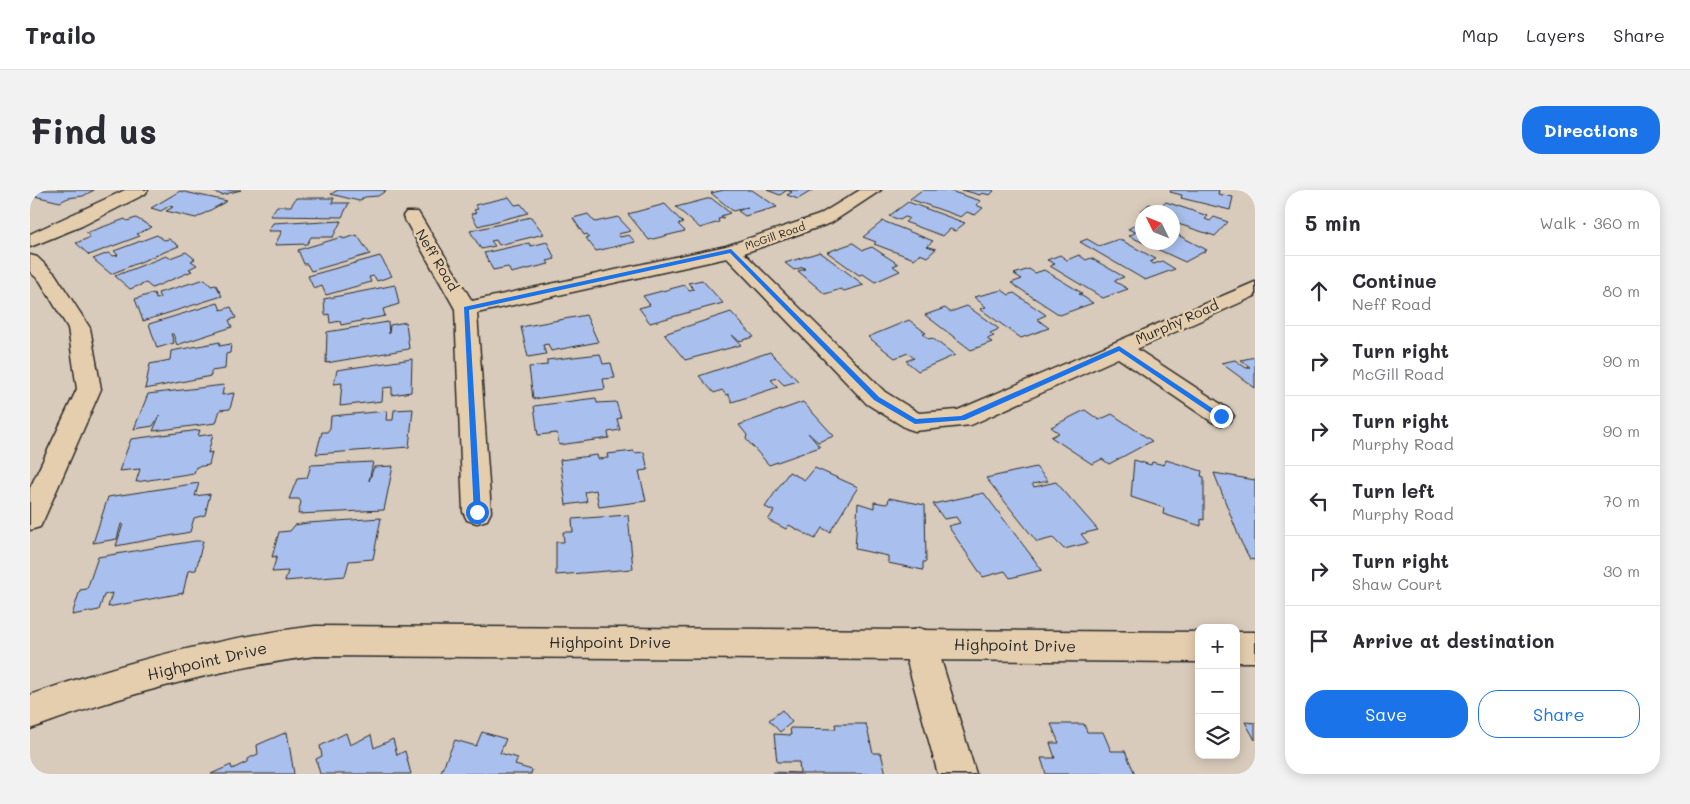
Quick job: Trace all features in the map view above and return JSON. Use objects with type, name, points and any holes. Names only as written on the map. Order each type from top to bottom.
[{"type":"street","points":[[30,241],[75,222],[139,190]]},
{"type":"street","name":"McGill Road","points":[[466,309],[731,251],[825,219],[872,190]]},
{"type":"street","name":"Neff Road","points":[[412,216],[466,309],[477,512]]},
{"type":"street","name":"Murphy Road","points":[[731,251],[876,398],[915,422],[962,418],[1255,288]]},
{"type":"street","points":[[30,261],[48,278],[79,328],[89,389],[41,474],[30,519]]},
{"type":"street","points":[[1119,348],[1221,416]]},
{"type":"street","name":"Highpoint Drive","points":[[30,712],[126,680],[218,655],[265,646],[316,641],[919,643],[1195,647]]},
{"type":"street","points":[[919,643],[957,774]]},
{"type":"street","points":[[1240,647],[1255,647]]},
{"type":"building","points":[[39,190],[94,190],[83,196],[68,198],[60,202],[30,195]]},
{"type":"building","points":[[209,190],[241,190],[222,195]]},
{"type":"building","points":[[338,190],[387,190],[378,196],[365,197],[359,201],[331,194]]},
{"type":"building","points":[[724,190],[752,190],[777,207],[745,216],[738,211],[748,207],[733,211],[711,193]]},
{"type":"building","points":[[767,190],[787,190],[780,195]]},
{"type":"building","points":[[787,190],[813,190],[798,199],[787,195],[792,192]]},
{"type":"building","points":[[922,190],[947,190],[981,201],[976,205],[983,208],[975,215],[967,212],[961,217],[910,199]]},
{"type":"building","points":[[962,190],[994,191],[990,195],[982,193],[980,195]]},
{"type":"building","points":[[1171,190],[1219,190],[1218,194],[1233,197],[1230,210],[1181,198],[1182,195],[1170,192]]},
{"type":"building","points":[[180,191],[227,201],[196,218],[166,211],[173,207],[169,206],[161,211],[151,208]]},
{"type":"building","points":[[509,197],[515,205],[521,204],[528,213],[478,226],[471,214],[476,213],[474,210],[478,209],[475,205]]},
{"type":"building","points":[[296,198],[334,198],[332,203],[349,203],[342,217],[270,216],[277,206],[291,206]]},
{"type":"building","points":[[711,198],[730,213],[721,216],[724,218],[718,219],[719,222],[700,228],[676,207]]},
{"type":"building","points":[[908,202],[965,223],[955,231],[950,229],[943,236],[905,222],[909,218],[905,217],[900,220],[889,216]]},
{"type":"building","points":[[1166,202],[1175,205],[1162,205]]},
{"type":"building","points":[[665,204],[683,223],[678,224],[685,231],[649,240],[628,214]]},
{"type":"building","points":[[1180,207],[1208,216],[1205,219],[1210,221],[1214,217],[1228,222],[1215,236],[1180,225]]},
{"type":"building","points":[[588,214],[595,222],[618,217],[631,231],[618,234],[620,237],[629,235],[635,242],[596,251],[586,238],[589,237],[587,234],[584,235],[573,218]]},
{"type":"building","points":[[531,217],[544,234],[499,245],[496,240],[491,241],[495,246],[481,249],[470,231]]},
{"type":"building","points":[[136,218],[152,227],[137,234],[140,236],[89,255],[76,243],[91,237],[86,233],[125,219],[127,221]]},
{"type":"building","points":[[308,221],[307,223],[341,221],[333,237],[311,237],[307,244],[275,245],[282,231],[268,231],[273,223]]},
{"type":"building","points":[[883,221],[933,241],[927,246],[936,249],[927,257],[920,254],[914,259],[874,244],[876,242],[863,237]]},
{"type":"building","points":[[1135,225],[1135,232],[1128,229]]},
{"type":"building","points":[[1135,233],[1135,239],[1129,236]]},
{"type":"building","points":[[157,235],[164,240],[169,239],[179,246],[111,274],[93,259],[108,253],[113,256],[118,255],[114,251]]},
{"type":"building","points":[[357,235],[370,254],[311,271],[307,264],[304,264],[298,250],[342,237],[343,239]]},
{"type":"building","points":[[1180,236],[1207,250],[1185,262],[1159,250],[1180,250]]},
{"type":"building","points":[[1087,239],[1099,246],[1119,239],[1135,248],[1135,250],[1139,250],[1156,259],[1150,262],[1154,264],[1162,261],[1175,269],[1145,280],[1080,242]]},
{"type":"building","points":[[547,242],[555,259],[547,261],[549,264],[511,273],[508,267],[493,270],[484,253],[529,243],[531,246]]},
{"type":"building","points":[[853,243],[863,250],[872,247],[898,264],[893,266],[900,271],[875,282],[863,274],[859,275],[827,252]]},
{"type":"building","points":[[186,252],[195,259],[191,261],[197,265],[189,269],[192,271],[152,288],[146,283],[130,289],[115,276],[166,256],[170,258]]},
{"type":"building","points":[[820,252],[864,285],[825,294],[798,271],[805,269],[803,267],[794,270],[785,263]]},
{"type":"building","points":[[1060,255],[1067,260],[1079,255],[1086,260],[1091,258],[1124,277],[1114,281],[1128,289],[1103,298],[1050,266],[1055,264],[1047,260]]},
{"type":"building","points":[[380,256],[392,276],[377,281],[374,276],[369,277],[371,282],[326,295],[322,286],[314,289],[308,276]]},
{"type":"building","points":[[1029,269],[1035,273],[1044,270],[1082,293],[1079,294],[1093,303],[1060,315],[1011,283],[1022,279],[1014,274]]},
{"type":"building","points":[[205,279],[211,286],[216,285],[222,296],[143,321],[135,299],[154,293],[156,299],[160,298],[158,293]]},
{"type":"building","points":[[702,280],[723,303],[650,323],[639,308],[650,305],[643,296],[685,285],[689,290],[694,289],[688,283]]},
{"type":"building","points":[[395,285],[399,304],[383,309],[385,316],[341,325],[340,321],[330,323],[329,314],[325,315],[324,299]]},
{"type":"building","points":[[1002,290],[1009,295],[1014,293],[1046,315],[1037,319],[1049,328],[1021,338],[980,309],[986,307],[974,297]]},
{"type":"building","points":[[218,303],[221,310],[231,307],[236,318],[229,320],[232,327],[177,345],[173,334],[171,334],[174,343],[157,348],[149,324]]},
{"type":"building","points":[[967,306],[999,329],[990,333],[994,336],[987,339],[992,342],[971,350],[925,315],[945,308],[950,312]]},
{"type":"building","points":[[731,312],[754,337],[739,341],[732,335],[741,345],[685,360],[664,334]]},
{"type":"building","points":[[586,315],[598,342],[551,351],[548,344],[543,345],[546,354],[528,357],[521,327]]},
{"type":"building","points":[[909,320],[926,333],[923,334],[929,339],[932,338],[955,355],[918,371],[906,361],[914,358],[908,353],[895,358],[868,337]]},
{"type":"building","points":[[388,322],[389,334],[390,325],[406,322],[409,349],[326,363],[327,332]]},
{"type":"building","points":[[220,342],[219,346],[231,344],[230,353],[226,354],[225,369],[211,371],[211,376],[145,389],[150,364],[170,360],[171,351]]},
{"type":"building","points":[[770,352],[798,381],[784,385],[777,378],[771,380],[778,387],[732,402],[728,394],[726,395],[722,390],[714,393],[699,376]]},
{"type":"building","points":[[600,354],[603,364],[611,363],[615,378],[603,379],[605,389],[533,399],[529,367],[547,365],[547,360]]},
{"type":"building","points":[[1255,357],[1255,388],[1221,363],[1235,360],[1246,368],[1250,367],[1241,360]]},
{"type":"building","points":[[412,359],[411,392],[392,395],[392,387],[383,388],[382,401],[340,406],[342,383],[334,384],[337,370]]},
{"type":"building","points":[[224,385],[222,395],[234,393],[230,409],[220,410],[216,423],[153,431],[160,415],[153,426],[134,429],[148,394]]},
{"type":"building","points":[[596,398],[597,403],[616,402],[621,418],[617,419],[620,430],[608,432],[609,438],[559,445],[557,433],[538,435],[534,406]]},
{"type":"building","points":[[803,402],[834,436],[818,442],[808,433],[820,447],[769,465],[746,439],[747,435],[739,425]]},
{"type":"building","points":[[413,409],[409,447],[316,454],[322,432],[327,432],[330,428],[331,416],[387,411],[386,420],[393,420],[394,410]]},
{"type":"building","points":[[1085,410],[1099,420],[1112,414],[1152,441],[1109,464],[1102,459],[1092,464],[1051,437],[1059,433],[1051,427]]},
{"type":"building","points":[[200,430],[198,436],[213,434],[208,453],[212,452],[209,465],[196,467],[194,473],[136,482],[140,469],[119,471],[131,439]]},
{"type":"building","points":[[634,451],[635,453],[644,452],[648,470],[639,471],[646,501],[599,507],[596,490],[585,492],[587,502],[566,505],[560,460],[597,455],[598,459],[608,458],[607,454]]},
{"type":"building","points":[[1134,460],[1151,465],[1152,462],[1164,465],[1166,460],[1202,471],[1201,476],[1204,477],[1204,520],[1201,519],[1201,526],[1163,514],[1164,508],[1131,497]]},
{"type":"building","points":[[373,462],[369,481],[374,467],[393,466],[384,510],[298,514],[301,502],[299,499],[289,499],[297,479],[307,478],[311,465]]},
{"type":"building","points":[[1036,467],[1048,481],[1032,484],[1034,487],[1056,482],[1098,530],[1081,534],[1088,543],[1064,549],[1053,538],[1037,542],[986,478]]},
{"type":"building","points":[[815,468],[858,487],[830,532],[822,528],[815,539],[789,525],[786,529],[768,520],[774,511],[765,507],[789,472],[805,480]]},
{"type":"building","points":[[1214,473],[1255,480],[1255,560],[1250,559],[1241,542]]},
{"type":"building","points":[[199,483],[195,496],[210,494],[205,515],[194,518],[190,532],[116,546],[123,524],[121,524],[117,539],[93,543],[108,497]]},
{"type":"building","points":[[984,493],[1042,570],[1010,578],[1005,571],[983,577],[948,526],[960,523],[956,517],[944,519],[933,504]]},
{"type":"building","points":[[889,498],[925,505],[926,562],[923,562],[923,570],[888,563],[888,556],[855,549],[858,503],[874,508],[874,502],[886,504]]},
{"type":"building","points":[[628,515],[633,569],[556,575],[556,542],[564,542],[563,532],[573,532],[572,519]]},
{"type":"building","points":[[381,518],[373,559],[349,561],[345,576],[285,581],[288,571],[272,572],[277,556],[272,557],[279,532],[290,531],[295,525],[308,523]]},
{"type":"building","points":[[203,541],[196,570],[188,571],[183,593],[108,607],[112,593],[104,595],[99,610],[72,615],[80,590],[87,589],[98,557]]},
{"type":"building","points":[[782,710],[792,722],[780,732],[769,720]]},
{"type":"building","points":[[1245,722],[1255,723],[1255,740]]},
{"type":"building","points":[[835,724],[866,724],[873,753],[881,753],[886,774],[774,774],[773,772],[800,773],[799,762],[777,762],[774,734],[791,735],[790,728],[836,729]]},
{"type":"building","points":[[1051,724],[1084,724],[1087,732],[1103,732],[1111,751],[1125,751],[1135,774],[1046,774],[1041,758],[1055,758],[1050,743],[1059,743]]},
{"type":"building","points":[[287,732],[294,774],[211,774],[231,765],[232,769],[247,762],[247,759],[258,754],[257,745]]},
{"type":"building","points":[[482,732],[506,739],[500,753],[518,758],[515,765],[532,770],[531,774],[440,774],[455,740],[476,746]]},
{"type":"building","points":[[346,733],[350,745],[371,735],[374,748],[393,739],[397,755],[405,751],[411,774],[320,774],[316,759],[322,756],[320,746]]},
{"type":"route","points":[[477,512],[466,309],[731,251],[876,398],[915,422],[962,418],[1119,348],[1221,416]]}]
